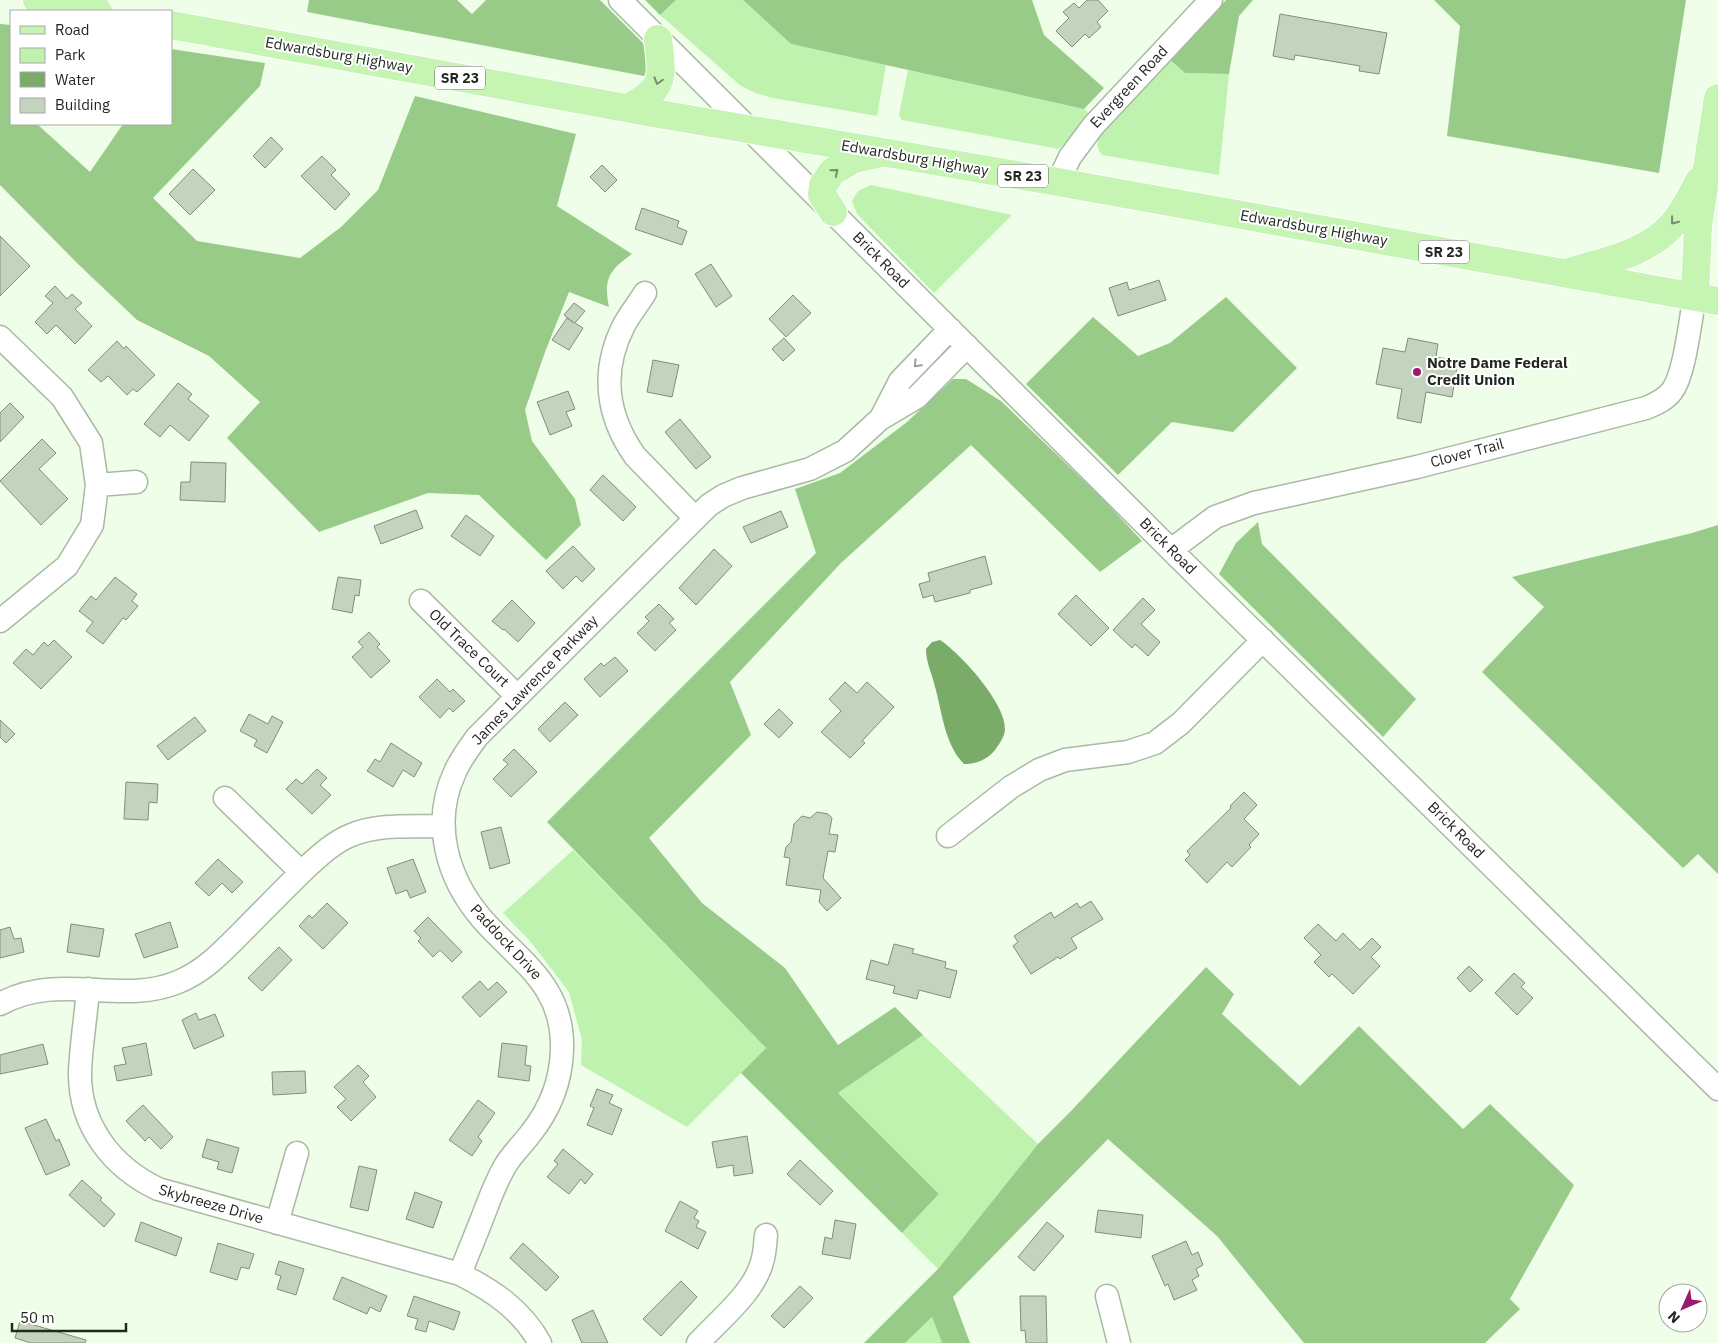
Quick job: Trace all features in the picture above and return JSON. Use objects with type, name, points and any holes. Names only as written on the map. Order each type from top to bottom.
[{"type":"main road","points":[[37,0],[92,10]]},
{"type":"main road","name":"Edwardsburg Highway","points":[[172,25],[749,130],[1058,182],[1706,298]]},
{"type":"main road","points":[[628,108],[646,98],[654,91],[659,82],[661,63],[658,39]]},
{"type":"main road","points":[[1706,298],[1698,225],[1718,98]]},
{"type":"main road","points":[[832,212],[822,195],[823,184],[832,172],[854,159],[884,152]]},
{"type":"main road","points":[[1565,273],[1638,251],[1657,240],[1672,225],[1686,206],[1708,164]]},
{"type":"main road","points":[[1706,298],[1718,230]]},
{"type":"street","name":"Brick Road","points":[[620,0],[1171,550],[1718,1089]]},
{"type":"street","name":"Evergreen Road","points":[[1058,182],[1070,157],[1093,126],[1211,0]]},
{"type":"street","points":[[645,293],[624,325],[612,353],[609,385],[612,405],[626,444],[634,456],[695,518]]},
{"type":"street","name":"Clover Trail","points":[[1171,550],[1215,517],[1254,504],[1417,467],[1646,408],[1662,401],[1672,390],[1681,373],[1706,298]]},
{"type":"street","name":"James Lawrence Parkway","points":[[880,419],[900,381],[950,329]]},
{"type":"street","points":[[0,337],[62,397],[91,443],[97,485],[92,525],[67,566],[0,621]]},
{"type":"street","name":"James Lawrence Parkway","points":[[443,826],[448,791],[454,773],[477,737],[709,505],[723,496],[742,488],[810,469],[845,451],[880,419],[917,397],[967,346]]},
{"type":"street","points":[[97,485],[136,482]]},
{"type":"street","name":"Old Trace Court","points":[[421,601],[518,696]]},
{"type":"street","points":[[948,836],[1011,787],[1039,770],[1065,760],[1128,752],[1156,742],[1181,723],[1263,640]]},
{"type":"street","points":[[225,798],[301,872]]},
{"type":"street","points":[[0,1004],[30,991],[46,988],[144,990],[177,983],[196,974],[208,965],[301,872],[332,845],[365,830],[382,827],[443,826]]},
{"type":"street","name":"Paddock Drive","points":[[443,826],[444,843],[449,862],[456,881],[468,901],[483,920],[544,984],[552,998],[558,1016],[562,1050],[560,1069],[550,1104],[542,1119],[506,1165],[497,1182],[460,1274]]},
{"type":"street","name":"Skybreeze Drive","points":[[88,989],[80,1072],[81,1090],[92,1127],[102,1145],[131,1174],[158,1189],[460,1274],[487,1288],[506,1302],[523,1317],[540,1343]]},
{"type":"street","points":[[277,1223],[297,1153]]},
{"type":"street","points":[[698,1343],[742,1297],[756,1278],[762,1262],[766,1235]]},
{"type":"street","points":[[1107,1296],[1119,1343]]},
{"type":"green space","points":[[676,0],[743,0],[791,44],[886,65],[877,116],[773,98],[755,93],[741,86],[660,15]]},
{"type":"green space","points":[[1169,59],[1185,73],[1229,74],[1219,175],[1102,155],[1098,149],[1098,139],[1103,129]]},
{"type":"green space","points":[[908,70],[1084,109],[1092,116],[1059,149],[902,120],[899,115]]},
{"type":"green space","points":[[871,185],[1012,215],[934,293],[857,214],[852,201],[858,191]]},
{"type":"green space","points":[[573,850],[766,1048],[687,1127],[581,1065],[582,1040],[569,992],[530,941],[503,913]]},
{"type":"green space","points":[[923,1035],[1038,1144],[938,1269],[902,1233],[939,1194],[838,1093]]},
{"type":"green space","points":[[932,1317],[942,1343],[905,1343]]},
{"type":"shaded area","points":[[309,0],[457,0],[472,14],[486,0],[600,0],[648,48],[649,73],[644,76],[307,12]]},
{"type":"shaded area","points":[[645,0],[676,0],[660,15]]},
{"type":"shaded area","points":[[743,0],[1032,0],[1044,35],[1104,88],[1084,109],[791,44]]},
{"type":"shaded area","points":[[1226,0],[1253,0],[1239,16],[1229,74],[1185,73],[1169,59]]},
{"type":"shaded area","points":[[1434,0],[1686,0],[1659,173],[1447,136],[1460,26]]},
{"type":"shaded area","points":[[0,24],[10,25],[10,125],[38,125],[90,172],[122,125],[172,125],[172,49],[265,63],[260,86],[153,198],[197,241],[300,258],[341,227],[378,190],[415,96],[576,134],[557,206],[632,254],[613,270],[610,276],[607,289],[609,307],[569,292],[545,352],[525,410],[532,441],[575,499],[581,525],[546,560],[479,495],[428,493],[319,532],[227,438],[260,402],[209,356],[137,320],[79,265],[0,185]]},
{"type":"shaded area","points":[[1226,297],[1297,368],[1233,432],[1172,422],[1118,475],[1026,384],[1093,317],[1138,356],[1170,343]]},
{"type":"shaded area","points":[[953,379],[966,379],[1001,401],[1104,500],[1142,541],[1100,572],[971,445],[841,563],[730,682],[751,735],[649,838],[702,903],[785,968],[838,1045],[895,1007],[923,1035],[838,1093],[939,1194],[902,1233],[741,1073],[766,1048],[547,822],[816,553],[795,489],[840,473],[907,422]]},
{"type":"shaded area","points":[[1258,522],[1262,544],[1416,699],[1383,737],[1219,574],[1236,543]]},
{"type":"shaded area","points":[[1718,525],[1718,874],[1698,854],[1683,868],[1482,672],[1544,607],[1512,577]]},
{"type":"shaded area","points":[[1206,967],[1234,994],[1222,1014],[1300,1086],[1359,1026],[1463,1129],[1490,1104],[1574,1185],[1510,1299],[1520,1309],[1485,1343],[1304,1343],[1217,1236],[1108,1139],[953,1297],[970,1343],[942,1343],[932,1317],[905,1343],[864,1343],[938,1269],[1038,1144]]},
{"type":"water","points":[[940,640],[959,656],[981,680],[991,694],[1004,719],[1004,736],[1000,743],[985,759],[977,762],[964,764],[952,747],[944,726],[926,654],[926,649],[932,642]]},
{"type":"building","points":[[1087,0],[1098,0],[1108,11],[1097,22],[1101,27],[1089,38],[1085,34],[1072,47],[1056,31],[1069,18],[1063,12],[1074,3],[1079,8]]},
{"type":"building","points":[[1280,14],[1387,33],[1379,74],[1359,71],[1360,66],[1295,55],[1294,60],[1273,56]]},
{"type":"building","points":[[271,137],[283,149],[265,168],[253,156]]},
{"type":"building","points":[[322,156],[336,170],[331,175],[350,194],[335,210],[301,176]]},
{"type":"building","points":[[602,165],[617,180],[605,192],[590,177]]},
{"type":"building","points":[[193,169],[215,190],[190,215],[169,194]]},
{"type":"building","points":[[642,208],[679,221],[677,227],[687,231],[682,245],[635,229]]},
{"type":"building","points":[[0,236],[30,266],[0,296]]},
{"type":"building","points":[[711,264],[732,296],[716,307],[695,274]]},
{"type":"building","points":[[1159,280],[1166,300],[1118,316],[1109,288],[1127,282],[1129,290]]},
{"type":"building","points":[[55,286],[67,299],[72,294],[82,303],[75,309],[92,326],[75,344],[56,325],[47,334],[35,322],[53,303],[45,296]]},
{"type":"building","points":[[793,295],[811,313],[786,337],[769,319]]},
{"type":"building","points":[[574,303],[585,311],[575,323],[583,328],[569,350],[552,340],[567,318],[574,323],[564,315]]},
{"type":"building","points":[[784,338],[795,350],[783,361],[772,349]]},
{"type":"building","name":"Notre Dame Federal Credit Union","points":[[1408,338],[1438,344],[1436,357],[1458,361],[1452,397],[1426,392],[1421,423],[1397,418],[1402,389],[1376,384],[1383,348],[1405,352]]},
{"type":"building","points":[[117,341],[124,349],[126,346],[155,375],[137,392],[133,389],[127,395],[108,376],[101,382],[88,370]]},
{"type":"building","points":[[653,360],[679,365],[672,397],[647,392]]},
{"type":"building","points":[[178,383],[192,394],[188,399],[209,416],[189,441],[170,425],[160,437],[144,424]]},
{"type":"building","points":[[568,391],[575,409],[566,412],[572,426],[550,435],[537,402]]},
{"type":"building","points":[[10,403],[24,417],[0,442],[0,413]]},
{"type":"building","points":[[680,419],[711,457],[696,469],[665,432]]},
{"type":"building","points":[[42,439],[56,453],[39,469],[68,499],[41,525],[0,481]]},
{"type":"building","points":[[191,462],[226,463],[225,502],[180,500],[181,482],[190,482]]},
{"type":"building","points":[[603,475],[636,507],[623,521],[590,490]]},
{"type":"building","points":[[416,510],[423,528],[381,544],[374,526]]},
{"type":"building","points":[[781,511],[788,527],[751,543],[743,527]]},
{"type":"building","points":[[466,515],[494,536],[480,556],[451,536]]},
{"type":"building","points":[[573,546],[595,569],[582,582],[576,576],[563,589],[546,571]]},
{"type":"building","points":[[714,549],[732,566],[696,605],[679,588]]},
{"type":"building","points":[[985,556],[992,584],[970,590],[970,593],[935,602],[933,595],[923,598],[919,584],[930,581],[928,573]]},
{"type":"building","points":[[115,577],[137,594],[132,601],[138,606],[126,620],[123,618],[103,644],[86,631],[93,622],[79,611],[91,596],[96,600]]},
{"type":"building","points":[[338,577],[361,580],[359,596],[355,595],[352,613],[332,609]]},
{"type":"building","points":[[1076,595],[1109,628],[1091,646],[1058,614]]},
{"type":"building","points":[[1143,598],[1155,610],[1141,624],[1160,642],[1148,656],[1135,644],[1132,648],[1113,630]]},
{"type":"building","points":[[512,600],[535,623],[518,642],[492,621]]},
{"type":"building","points":[[659,604],[674,619],[669,623],[676,630],[655,651],[637,633],[649,621],[645,617]]},
{"type":"building","points":[[369,632],[380,644],[377,647],[390,661],[371,678],[352,657],[363,647],[358,642]]},
{"type":"building","points":[[54,640],[72,657],[41,689],[13,663],[26,649],[33,655],[44,642],[48,646]]},
{"type":"building","points":[[615,657],[628,671],[600,697],[584,679],[601,663],[604,666]]},
{"type":"building","points":[[437,679],[450,692],[453,689],[465,701],[453,712],[449,708],[440,718],[419,697]]},
{"type":"building","points":[[845,682],[857,693],[867,682],[894,707],[862,741],[865,743],[850,758],[821,732],[841,711],[829,699]]},
{"type":"building","points":[[565,702],[578,715],[550,742],[538,729]]},
{"type":"building","points":[[779,709],[793,723],[779,738],[764,724]]},
{"type":"building","points":[[249,714],[268,724],[272,716],[283,722],[267,753],[254,746],[257,740],[240,731]]},
{"type":"building","points":[[195,717],[206,731],[168,760],[157,746]]},
{"type":"building","points":[[0,720],[15,734],[6,743],[0,737]]},
{"type":"building","points":[[391,743],[422,763],[414,777],[403,770],[393,787],[367,771],[375,759],[380,762]]},
{"type":"building","points":[[514,749],[537,772],[511,797],[493,779],[508,764],[503,760]]},
{"type":"building","points":[[317,769],[327,778],[320,785],[331,795],[312,814],[286,789],[296,779],[302,784]]},
{"type":"building","points":[[126,782],[158,784],[157,803],[149,802],[148,820],[124,819]]},
{"type":"building","points":[[1244,792],[1257,805],[1244,819],[1259,834],[1249,845],[1251,847],[1232,867],[1227,862],[1207,883],[1185,860],[1190,855],[1187,851],[1231,808],[1230,806]]},
{"type":"building","points":[[817,812],[828,814],[832,818],[829,834],[838,835],[835,852],[828,851],[823,878],[841,898],[827,911],[819,902],[821,890],[786,885],[790,858],[784,857],[786,847],[791,842],[794,824],[802,816],[810,818]]},
{"type":"building","points":[[501,827],[510,863],[490,869],[481,832]]},
{"type":"building","points":[[218,859],[243,882],[232,893],[222,883],[209,896],[195,883]]},
{"type":"building","points":[[413,859],[426,892],[410,898],[407,890],[396,894],[387,868]]},
{"type":"building","points":[[1091,901],[1103,919],[1071,938],[1077,948],[1060,959],[1058,957],[1031,974],[1013,946],[1018,942],[1014,936],[1051,912],[1054,918],[1077,903],[1080,908]]},
{"type":"building","points":[[327,903],[348,923],[323,949],[299,926],[309,915],[312,918]]},
{"type":"building","points":[[428,917],[462,952],[452,962],[440,950],[433,957],[418,941],[421,938],[414,931]]},
{"type":"building","points":[[170,922],[178,947],[144,958],[135,934]]},
{"type":"building","points":[[71,924],[104,929],[99,957],[67,952]]},
{"type":"building","points":[[1318,924],[1336,941],[1343,933],[1360,950],[1372,938],[1381,947],[1371,957],[1380,966],[1353,994],[1332,974],[1329,977],[1314,962],[1321,955],[1304,938]]},
{"type":"building","points":[[10,927],[14,939],[21,938],[24,952],[0,958],[0,930]]},
{"type":"building","points":[[894,944],[914,949],[912,953],[946,962],[945,968],[957,971],[950,998],[919,990],[917,999],[893,993],[895,986],[866,979],[871,960],[888,965]]},
{"type":"building","points":[[279,947],[292,960],[262,991],[248,978]]},
{"type":"building","points":[[1469,966],[1483,980],[1470,992],[1457,978]]},
{"type":"building","points":[[1514,973],[1525,983],[1521,987],[1533,998],[1517,1015],[1495,993]]},
{"type":"building","points":[[480,981],[488,990],[497,982],[507,992],[480,1017],[462,997]]},
{"type":"building","points":[[196,1013],[199,1020],[215,1014],[224,1036],[194,1049],[182,1020]]},
{"type":"building","points":[[146,1043],[152,1075],[117,1081],[114,1066],[126,1064],[122,1048]]},
{"type":"building","points":[[502,1043],[527,1046],[525,1065],[531,1066],[529,1081],[498,1077]]},
{"type":"building","points":[[43,1044],[48,1064],[0,1074],[0,1055]]},
{"type":"building","points":[[358,1065],[369,1076],[363,1082],[376,1097],[351,1121],[337,1107],[346,1099],[334,1087]]},
{"type":"building","points":[[305,1071],[306,1093],[273,1095],[272,1072]]},
{"type":"building","points":[[597,1089],[613,1095],[609,1103],[622,1109],[612,1135],[587,1125],[594,1108],[590,1106]]},
{"type":"building","points":[[478,1100],[495,1113],[478,1137],[482,1141],[472,1156],[449,1140]]},
{"type":"building","points":[[143,1105],[173,1137],[161,1149],[149,1137],[145,1141],[126,1121]]},
{"type":"building","points":[[46,1119],[56,1141],[59,1139],[70,1165],[46,1175],[25,1128]]},
{"type":"building","points":[[747,1136],[753,1173],[734,1176],[733,1165],[717,1168],[712,1142]]},
{"type":"building","points":[[207,1139],[239,1148],[232,1173],[217,1169],[219,1162],[202,1157]]},
{"type":"building","points":[[563,1149],[593,1174],[585,1184],[581,1179],[569,1194],[547,1177],[558,1164],[554,1161]]},
{"type":"building","points":[[800,1160],[833,1191],[820,1205],[787,1174]]},
{"type":"building","points":[[359,1166],[377,1170],[368,1211],[350,1207]]},
{"type":"building","points":[[82,1180],[102,1198],[100,1200],[115,1214],[104,1227],[69,1195]]},
{"type":"building","points":[[415,1192],[442,1202],[433,1228],[406,1219]]},
{"type":"building","points":[[680,1201],[698,1211],[694,1218],[699,1221],[696,1227],[706,1232],[698,1249],[665,1231]]},
{"type":"building","points":[[1098,1210],[1143,1215],[1141,1238],[1095,1232]]},
{"type":"building","points":[[835,1220],[856,1224],[850,1259],[822,1254],[825,1237],[832,1239]]},
{"type":"building","points":[[141,1222],[182,1238],[176,1256],[135,1241]]},
{"type":"building","points":[[1047,1222],[1064,1236],[1034,1271],[1018,1257]]},
{"type":"building","points":[[1186,1241],[1192,1255],[1198,1252],[1203,1265],[1196,1269],[1199,1276],[1192,1280],[1197,1290],[1174,1300],[1168,1284],[1165,1286],[1152,1256]]},
{"type":"building","points":[[218,1243],[254,1254],[249,1269],[241,1267],[237,1280],[210,1272]]},
{"type":"building","points":[[523,1243],[559,1277],[546,1291],[510,1258]]},
{"type":"building","points":[[279,1261],[304,1269],[296,1295],[277,1289],[281,1276],[275,1274]]},
{"type":"building","points":[[342,1277],[387,1296],[380,1312],[370,1307],[367,1314],[333,1299]]},
{"type":"building","points":[[681,1281],[697,1297],[661,1336],[643,1319]]},
{"type":"building","points":[[800,1286],[813,1298],[784,1328],[771,1316]]},
{"type":"building","points":[[414,1296],[460,1312],[454,1330],[429,1321],[426,1332],[415,1329],[418,1319],[407,1316]]},
{"type":"building","points":[[1020,1296],[1046,1296],[1047,1343],[1026,1343],[1025,1330],[1021,1331]]},
{"type":"building","points":[[593,1310],[608,1343],[582,1343],[572,1320]]},
{"type":"building","points":[[20,1321],[86,1340],[85,1343],[31,1343],[15,1338]]},
{"type":"place","name":"Notre Dame Federal Credit Union","points":[[1417,372]]}]
